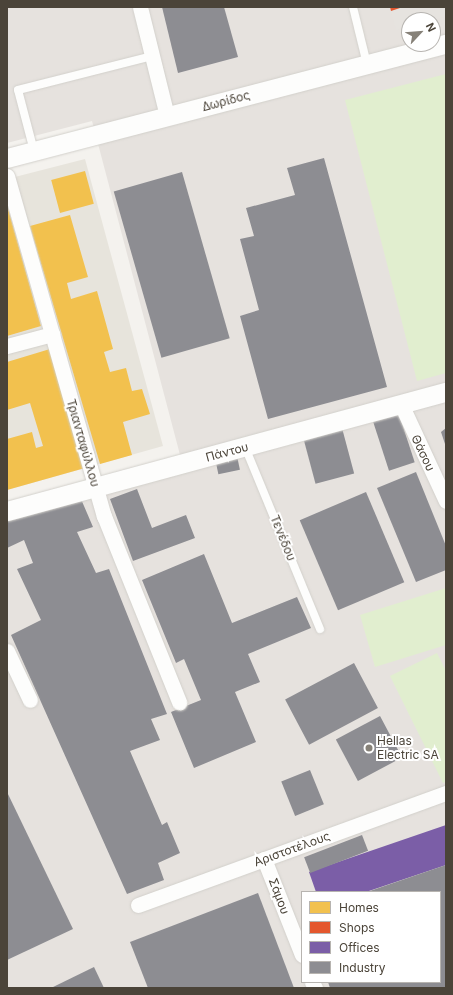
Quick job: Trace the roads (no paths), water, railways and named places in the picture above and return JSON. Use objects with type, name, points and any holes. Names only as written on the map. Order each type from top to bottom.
[{"type":"street","points":[[140,7],[167,116]]},
{"type":"street","name":"Δωρίδος","points":[[7,158],[446,44]]},
{"type":"street","name":"Τριανταφύλλου","points":[[7,176],[113,545],[179,702]]},
{"type":"street","points":[[7,346],[52,334]]},
{"type":"street","name":"Πάντου","points":[[7,511],[446,392]]},
{"type":"street","name":"Θάσου","points":[[401,404],[446,502]]},
{"type":"street","points":[[7,651],[30,700]]},
{"type":"street","name":"Αριστοτέλους","points":[[138,905],[446,793]]},
{"type":"street","name":"Σάμου","points":[[264,859],[301,952]]},
{"type":"lane","points":[[353,7],[367,64]]},
{"type":"lane","points":[[34,151],[18,90],[152,56]]},
{"type":"lane","name":"Τενέδου","points":[[245,446],[320,629]]},
{"type":"place","name":"Hellas Electric SA","points":[[369,748]]}]
